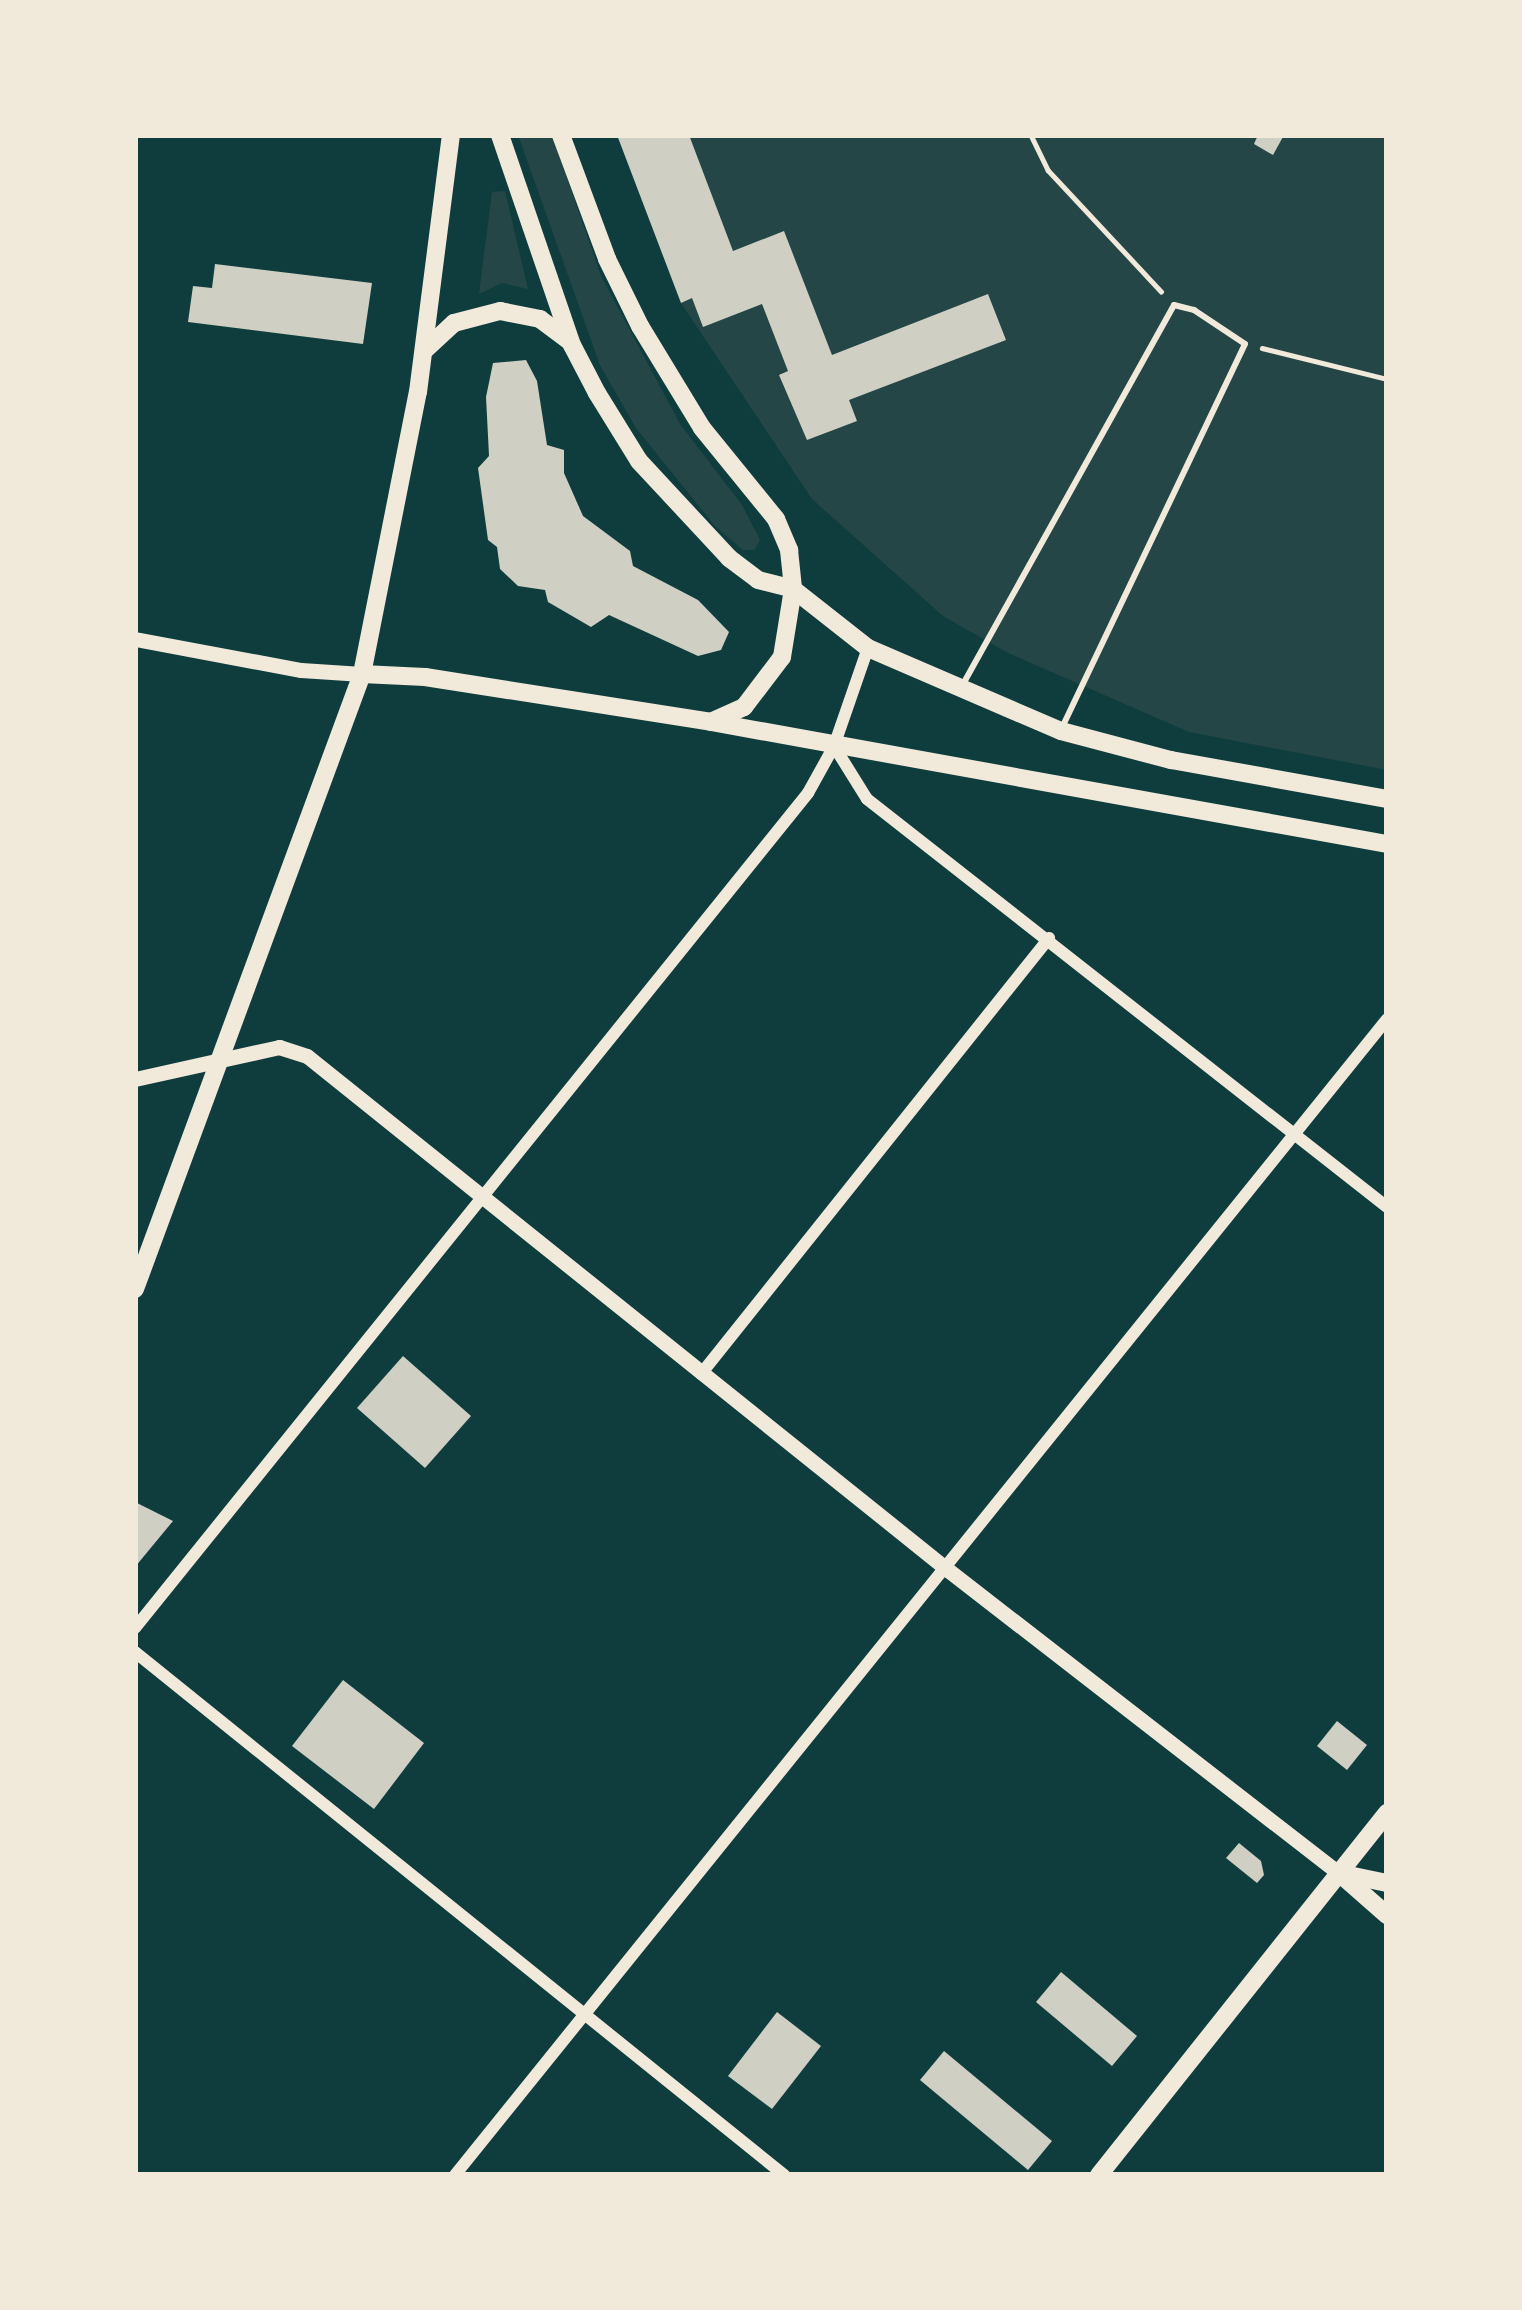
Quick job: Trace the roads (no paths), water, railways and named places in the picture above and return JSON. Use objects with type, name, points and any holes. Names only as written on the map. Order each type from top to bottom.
[{"type":"main road","points":[[135,1289],[362,674],[424,352],[451,135]]},
{"type":"main road","points":[[500,135],[572,345],[614,423],[674,502],[729,559],[758,580],[793,589],[868,648],[1060,730],[1171,760],[1387,799]]},
{"type":"main road","points":[[561,135],[595,229],[640,326],[702,428],[776,519],[789,550],[793,589],[787,643],[770,679],[733,715],[711,722]]},
{"type":"main road","points":[[424,352],[454,323],[500,310],[540,320],[572,345]]},
{"type":"main road","points":[[362,674],[425,677],[711,722],[1387,844]]},
{"type":"main road","points":[[1099,2175],[1387,1814]]},
{"type":"main road","points":[[1339,1873],[1387,1883]]},
{"type":"main road","points":[[1339,1873],[1387,1915]]},
{"type":"street","points":[[135,639],[301,670],[362,674]]},
{"type":"street","points":[[135,1628],[808,793],[834,746],[868,648]]},
{"type":"street","points":[[834,746],[867,799],[1387,1207]]},
{"type":"street","points":[[701,1374],[1049,938]]},
{"type":"street","points":[[455,2175],[948,1570],[1387,1019]]},
{"type":"street","points":[[135,1079],[221,1064],[279,1047],[307,1056],[948,1570],[1339,1873]]},
{"type":"street","points":[[135,1652],[784,2175]]},
{"type":"lane","points":[[960,689],[1174,305],[1209,317],[1245,344],[1060,730]]}]
